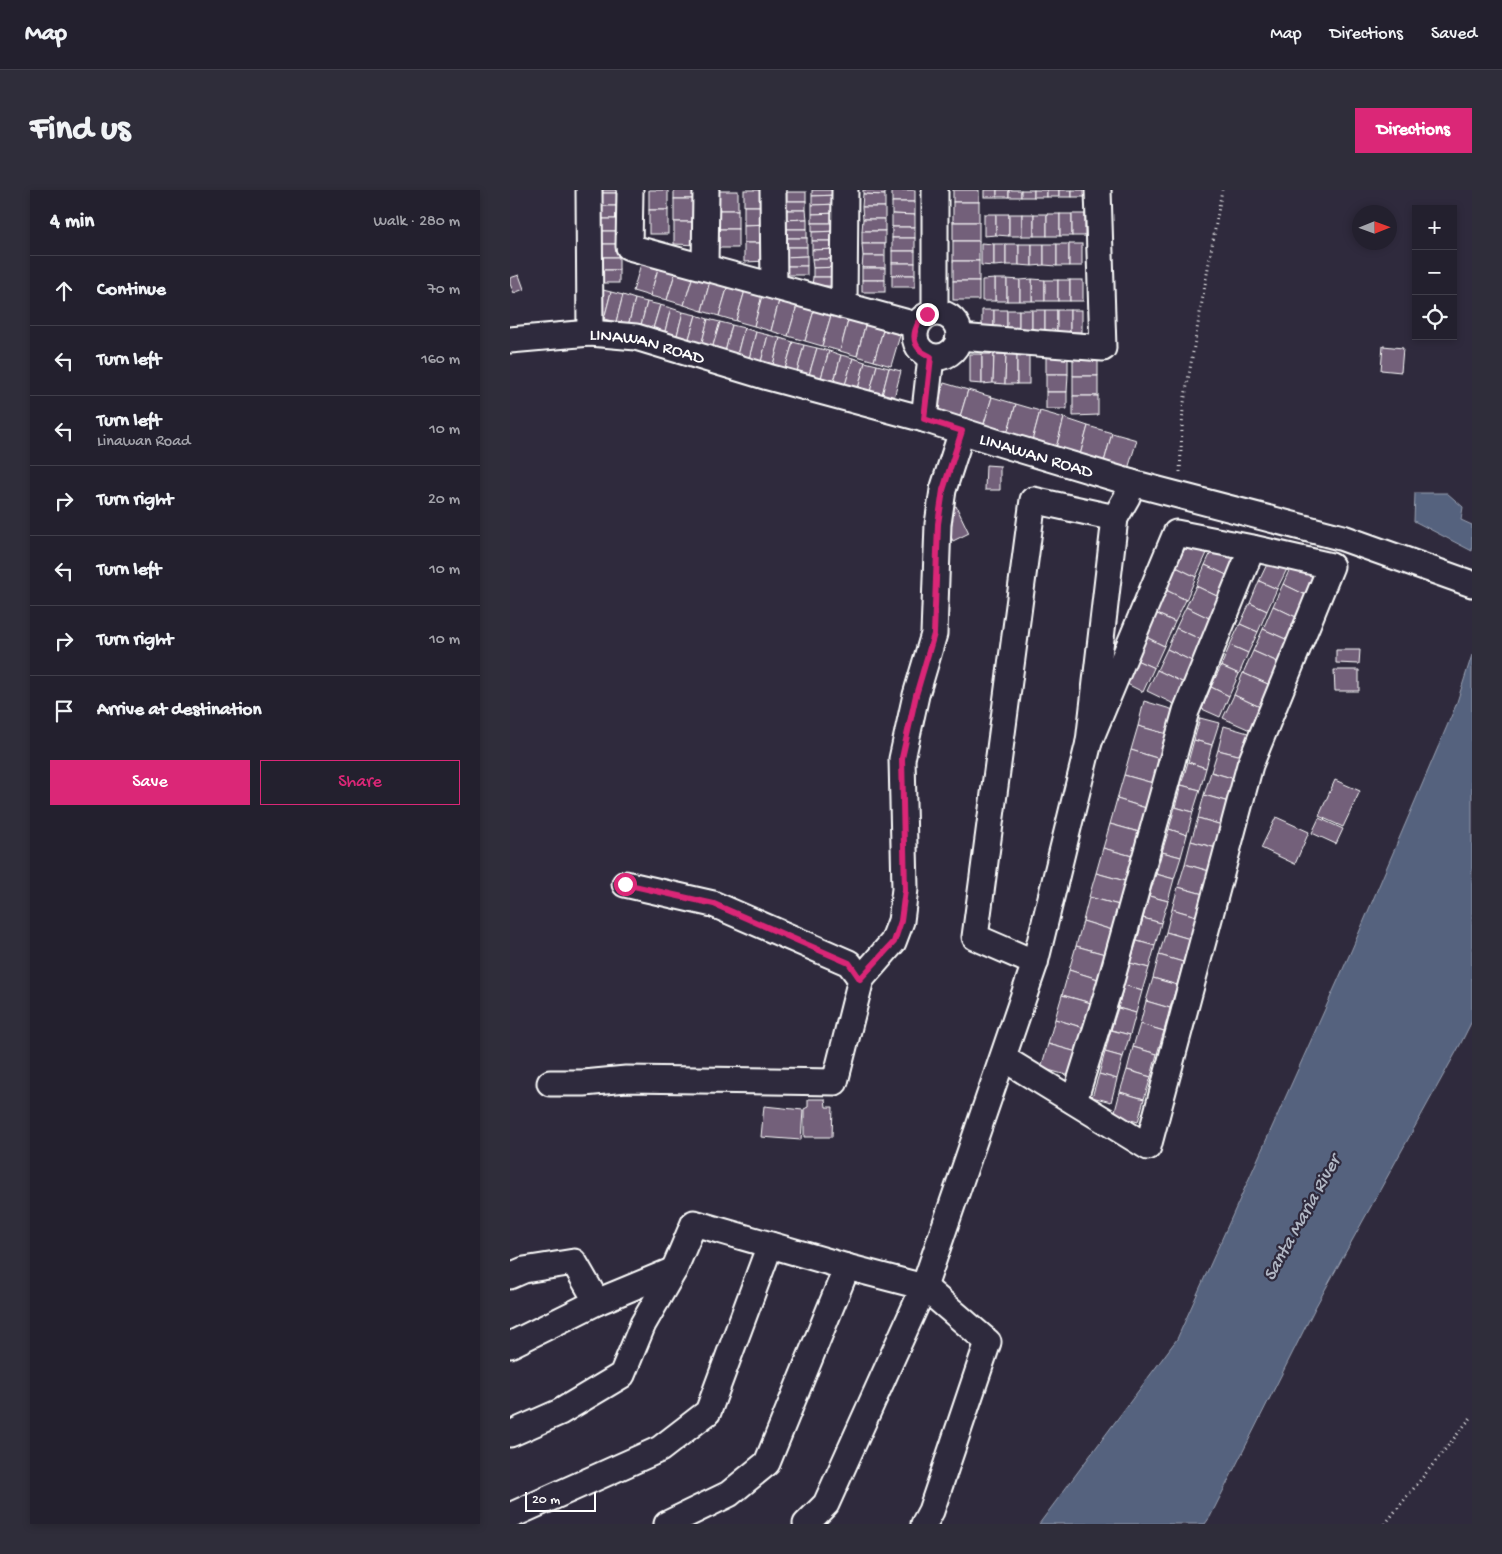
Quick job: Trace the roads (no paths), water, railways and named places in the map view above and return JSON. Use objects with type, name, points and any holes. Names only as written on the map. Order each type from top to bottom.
[{"type":"street","points":[[589,190],[590,332]]},
{"type":"street","points":[[630,190],[629,247],[844,305],[925,318],[944,314],[953,319],[958,327],[959,337],[954,349],[944,356],[931,357],[920,350],[914,338],[925,318],[935,190]]},
{"type":"street","points":[[705,268],[706,190]]},
{"type":"street","points":[[773,190],[774,286]]},
{"type":"street","points":[[844,305],[845,190]]},
{"type":"street","points":[[959,337],[1103,348],[1098,190]]},
{"type":"street","name":"LINAWAN ROAD","points":[[510,340],[590,332],[636,337],[768,377],[924,419],[1132,483],[1343,538],[1470,582]]},
{"type":"street","points":[[924,419],[931,357]]},
{"type":"street","points":[[550,1083],[584,1083],[626,1079],[835,1082],[860,979],[894,942],[901,921],[905,890],[902,758],[916,695],[934,634],[940,507],[943,490],[962,431]]},
{"type":"street","points":[[806,1524],[826,1504],[924,1287],[1035,963],[1089,742],[1115,518],[1127,497],[1132,483]]},
{"type":"street","points":[[1035,963],[975,937],[1034,500],[1115,518]]},
{"type":"street","points":[[1002,1058],[1148,1147],[1250,765],[1331,566],[1176,533],[1089,742]]},
{"type":"street","points":[[1074,1101],[1109,988],[1186,711],[1252,548]]},
{"type":"street","points":[[625,884],[714,904],[849,963],[860,979]]},
{"type":"street","points":[[510,1434],[560,1412],[622,1375],[643,1324],[674,1270],[694,1223],[924,1287],[988,1342],[931,1512],[924,1524]]},
{"type":"street","points":[[510,1516],[660,1449],[708,1412],[770,1244]]},
{"type":"street","points":[[510,1276],[524,1270],[574,1262],[597,1302]]},
{"type":"street","points":[[667,1524],[729,1494],[767,1463],[847,1267]]},
{"type":"street","points":[[510,1345],[597,1302],[674,1270]]},
{"type":"water","points":[[1415,493],[1447,493],[1463,507],[1461,520],[1472,525],[1472,551],[1414,521]]},
{"type":"water","name":"Santa Maria River","points":[[1472,655],[1472,1021],[1316,1306],[1205,1524],[1039,1524],[1177,1339],[1352,949],[1456,705]]}]
